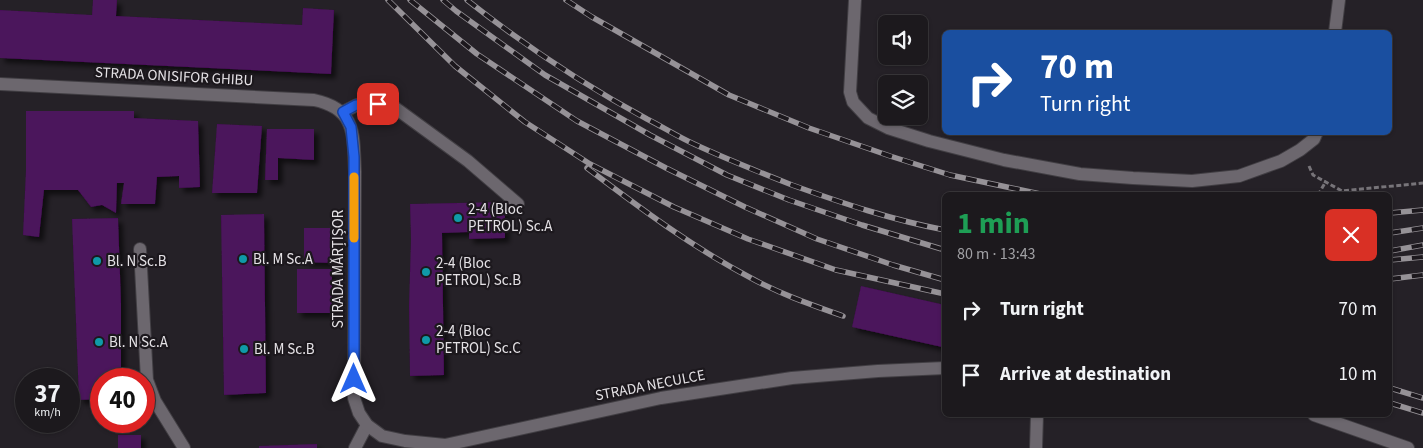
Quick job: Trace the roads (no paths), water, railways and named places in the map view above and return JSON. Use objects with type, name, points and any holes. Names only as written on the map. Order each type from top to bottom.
[{"type":"street","points":[[855,0],[850,92],[853,102],[868,118],[888,128],[929,141],[1004,160],[1080,174],[1192,181],[1239,176],[1281,161],[1300,150],[1314,139],[1316,135]]},
{"type":"street","points":[[1335,30],[1339,0]]},
{"type":"street","name":"STRADA ONISIFOR GHIBU","points":[[0,84],[314,100],[328,103],[343,112]]},
{"type":"street","points":[[343,112],[356,105],[378,104],[394,107],[468,160],[518,204]]},
{"type":"street","name":"STRADA MĂRȚIȘOR","points":[[343,112],[351,127],[354,164],[354,398],[359,414],[367,425]]},
{"type":"street","points":[[140,249],[147,380],[155,401],[184,448]]},
{"type":"street","name":"STRADA NECULCE","points":[[367,425],[382,436],[405,441],[446,445],[661,398],[764,382],[878,371],[942,368]]},
{"type":"street","points":[[1036,448],[1037,417]]},
{"type":"street","points":[[1320,417],[1408,448]]},
{"type":"street","points":[[355,448],[367,425]]},
{"type":"railway","points":[[388,0],[455,66],[525,122],[590,164],[674,207],[748,239],[836,270],[942,293]]},
{"type":"railway","points":[[410,0],[477,54],[577,121],[666,168],[745,207],[817,239],[893,265],[942,279]]},
{"type":"railway","points":[[443,0],[545,75],[650,135],[727,175],[789,200],[942,249]]},
{"type":"railway","points":[[467,0],[510,33],[577,78],[688,141],[792,185],[886,216],[942,229]]},
{"type":"railway","points":[[566,0],[592,17],[729,95],[809,128],[890,156],[950,175],[1031,192]]},
{"type":"railway","points":[[587,168],[667,226],[729,266],[773,289],[843,316]]},
{"type":"railway","points":[[1392,213],[1423,210]]},
{"type":"railway","points":[[1392,233],[1423,228]]},
{"type":"railway","points":[[1392,251],[1423,245]]},
{"type":"railway","points":[[1392,260],[1423,257]]},
{"type":"railway","points":[[1392,279],[1423,275]]},
{"type":"railway","points":[[1392,389],[1423,398]]},
{"type":"railway","points":[[1392,404],[1423,413]]},
{"type":"place","name":"2-4 (Bloc PETROL) Sc.A","points":[[458,218]]},
{"type":"place","name":"Bl. M Sc.A","points":[[243,259]]},
{"type":"place","name":"Bl. N Sc.B","points":[[97,261]]},
{"type":"place","name":"2-4 (Bloc PETROL) Sc.B","points":[[426,272]]},
{"type":"place","name":"2-4 (Bloc PETROL) Sc.C","points":[[426,340]]},
{"type":"place","name":"Bl. N Sc.A","points":[[99,342]]},
{"type":"place","name":"Bl. M Sc.B","points":[[244,349]]}]
